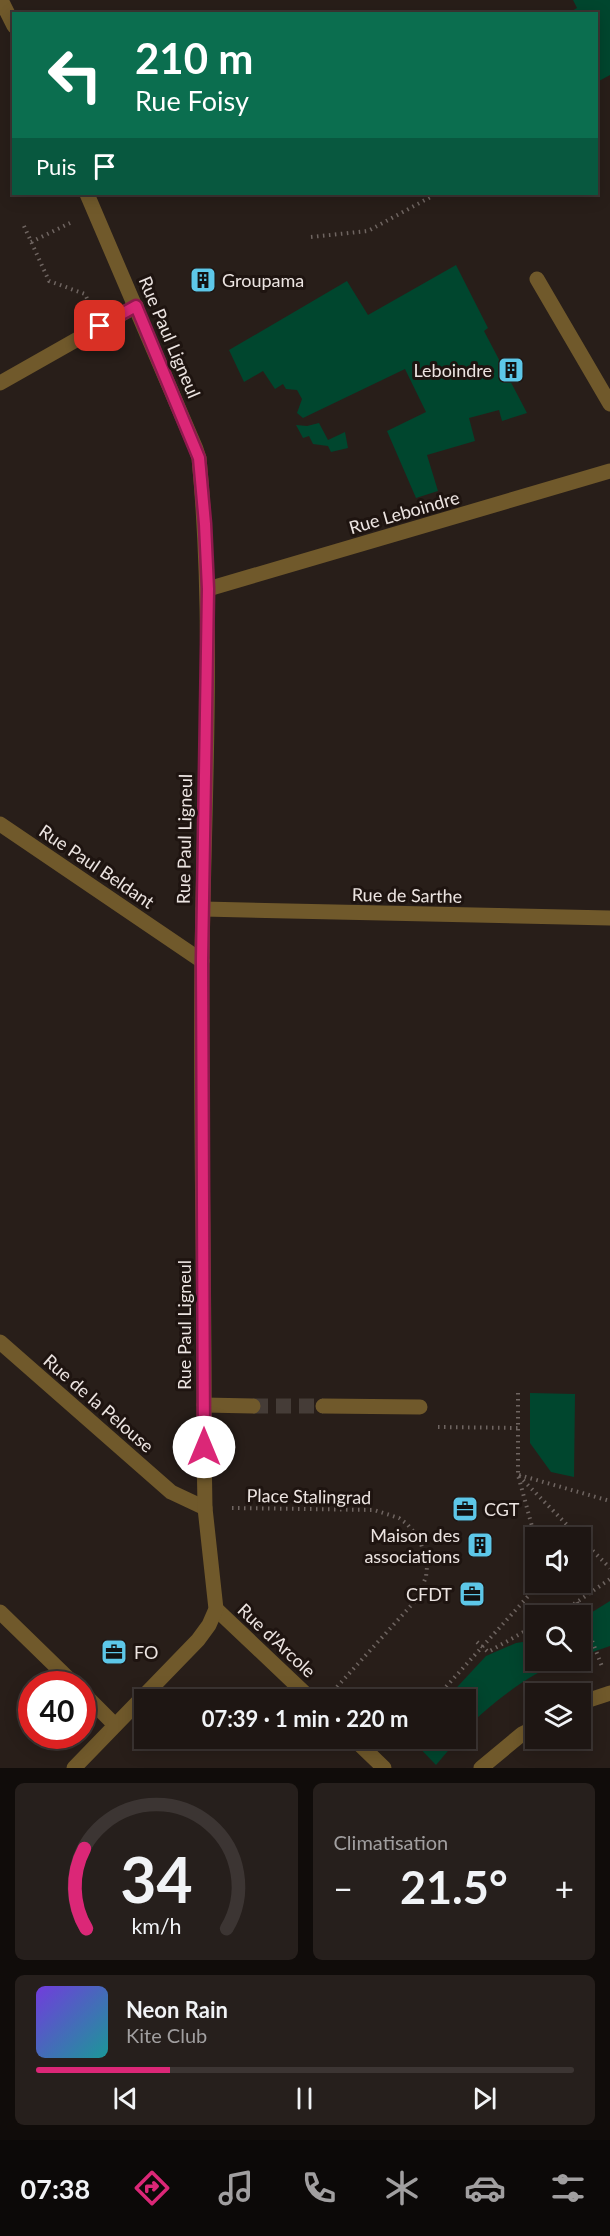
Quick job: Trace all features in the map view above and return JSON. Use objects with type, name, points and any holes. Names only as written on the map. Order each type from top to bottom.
[{"type":"street","points":[[1,0],[12,22]]},
{"type":"street","name":"Rue Paul Ligneul","points":[[87,195],[199,458],[205,524],[208,589],[202,961],[205,1508],[216,1609]]},
{"type":"street","points":[[537,279],[610,404]]},
{"type":"street","points":[[0,382],[136,306]]},
{"type":"street","name":"Rue Leboindre","points":[[208,589],[610,471]]},
{"type":"street","name":"Rue Paul Beldant","points":[[0,824],[202,961]]},
{"type":"street","name":"Rue de Sarthe","points":[[203,909],[610,918]]},
{"type":"street","name":"Rue de la Pelouse","points":[[0,1342],[171,1492],[205,1508]]},
{"type":"street","points":[[204,1405],[253,1406]]},
{"type":"street","points":[[323,1406],[420,1407]]},
{"type":"street","points":[[74,1768],[198,1640],[209,1625],[216,1609]]},
{"type":"street","name":"Rue d'Arcole","points":[[216,1609],[300,1689]]},
{"type":"street","points":[[0,1612],[61,1671]]},
{"type":"street","points":[[591,1699],[610,1693]]},
{"type":"street","points":[[96,1706],[115,1725]]},
{"type":"street","points":[[481,1768],[525,1732]]},
{"type":"street","points":[[364,1749],[384,1768]]},
{"type":"path","points":[[311,237],[368,231],[434,195]]},
{"type":"path","points":[[31,242],[95,211]]},
{"type":"path","points":[[24,226],[49,281],[85,294],[100,326]]},
{"type":"path","points":[[518,1393],[518,1475],[532,1527]]},
{"type":"path","points":[[518,1475],[610,1501]]},
{"type":"path","points":[[518,1475],[569,1527]]},
{"type":"path","name":"Place Stalingrad","points":[[205,1508],[374,1510],[392,1514],[407,1524],[422,1545],[426,1566],[422,1590]]},
{"type":"path","points":[[591,1549],[610,1568]]},
{"type":"path","points":[[573,1605],[610,1579]]},
{"type":"path","points":[[335,1689],[417,1599],[422,1590],[432,1600]]},
{"type":"path","points":[[444,1689],[532,1593]]},
{"type":"path","points":[[578,1602],[607,1677]]},
{"type":"path","points":[[477,1642],[488,1652],[525,1631]]},
{"type":"green space","points":[[573,0],[610,0],[610,75],[599,81],[598,12],[570,12],[577,8]]},
{"type":"green space","points":[[456,265],[488,328],[484,331],[527,413],[502,421],[499,410],[469,418],[475,441],[427,455],[438,491],[416,498],[387,431],[426,412],[405,369],[303,418],[297,413],[302,399],[297,390],[286,389],[283,384],[275,389],[263,371],[244,382],[229,350],[347,281],[368,315]]},
{"type":"green space","points":[[319,423],[328,440],[345,432],[348,448],[331,452],[328,446],[313,444],[309,436],[303,438],[296,425],[307,426]]},
{"type":"green space","points":[[530,1393],[575,1394],[574,1477],[551,1472],[530,1443]]},
{"type":"green space","points":[[610,1601],[610,1646],[591,1653],[591,1613]]},
{"type":"green space","points":[[525,1642],[525,1671],[542,1671],[500,1699],[476,1720],[476,1689],[455,1689],[486,1656]]},
{"type":"green space","points":[[421,1749],[450,1749],[436,1765]]},
{"type":"tunnel","points":[[253,1406],[323,1406]]},
{"type":"place","name":"Groupama","points":[[203,280]]},
{"type":"place","name":"Leboindre","points":[[511,370]]},
{"type":"place","name":"CGT","points":[[465,1509]]},
{"type":"place","name":"Maison des associations","points":[[480,1545]]},
{"type":"place","name":"CFDT","points":[[472,1594]]},
{"type":"place","name":"FO","points":[[114,1652]]},
{"type":"route","points":[[100,326],[136,306],[199,458],[208,589],[202,961],[204,1447]]}]
